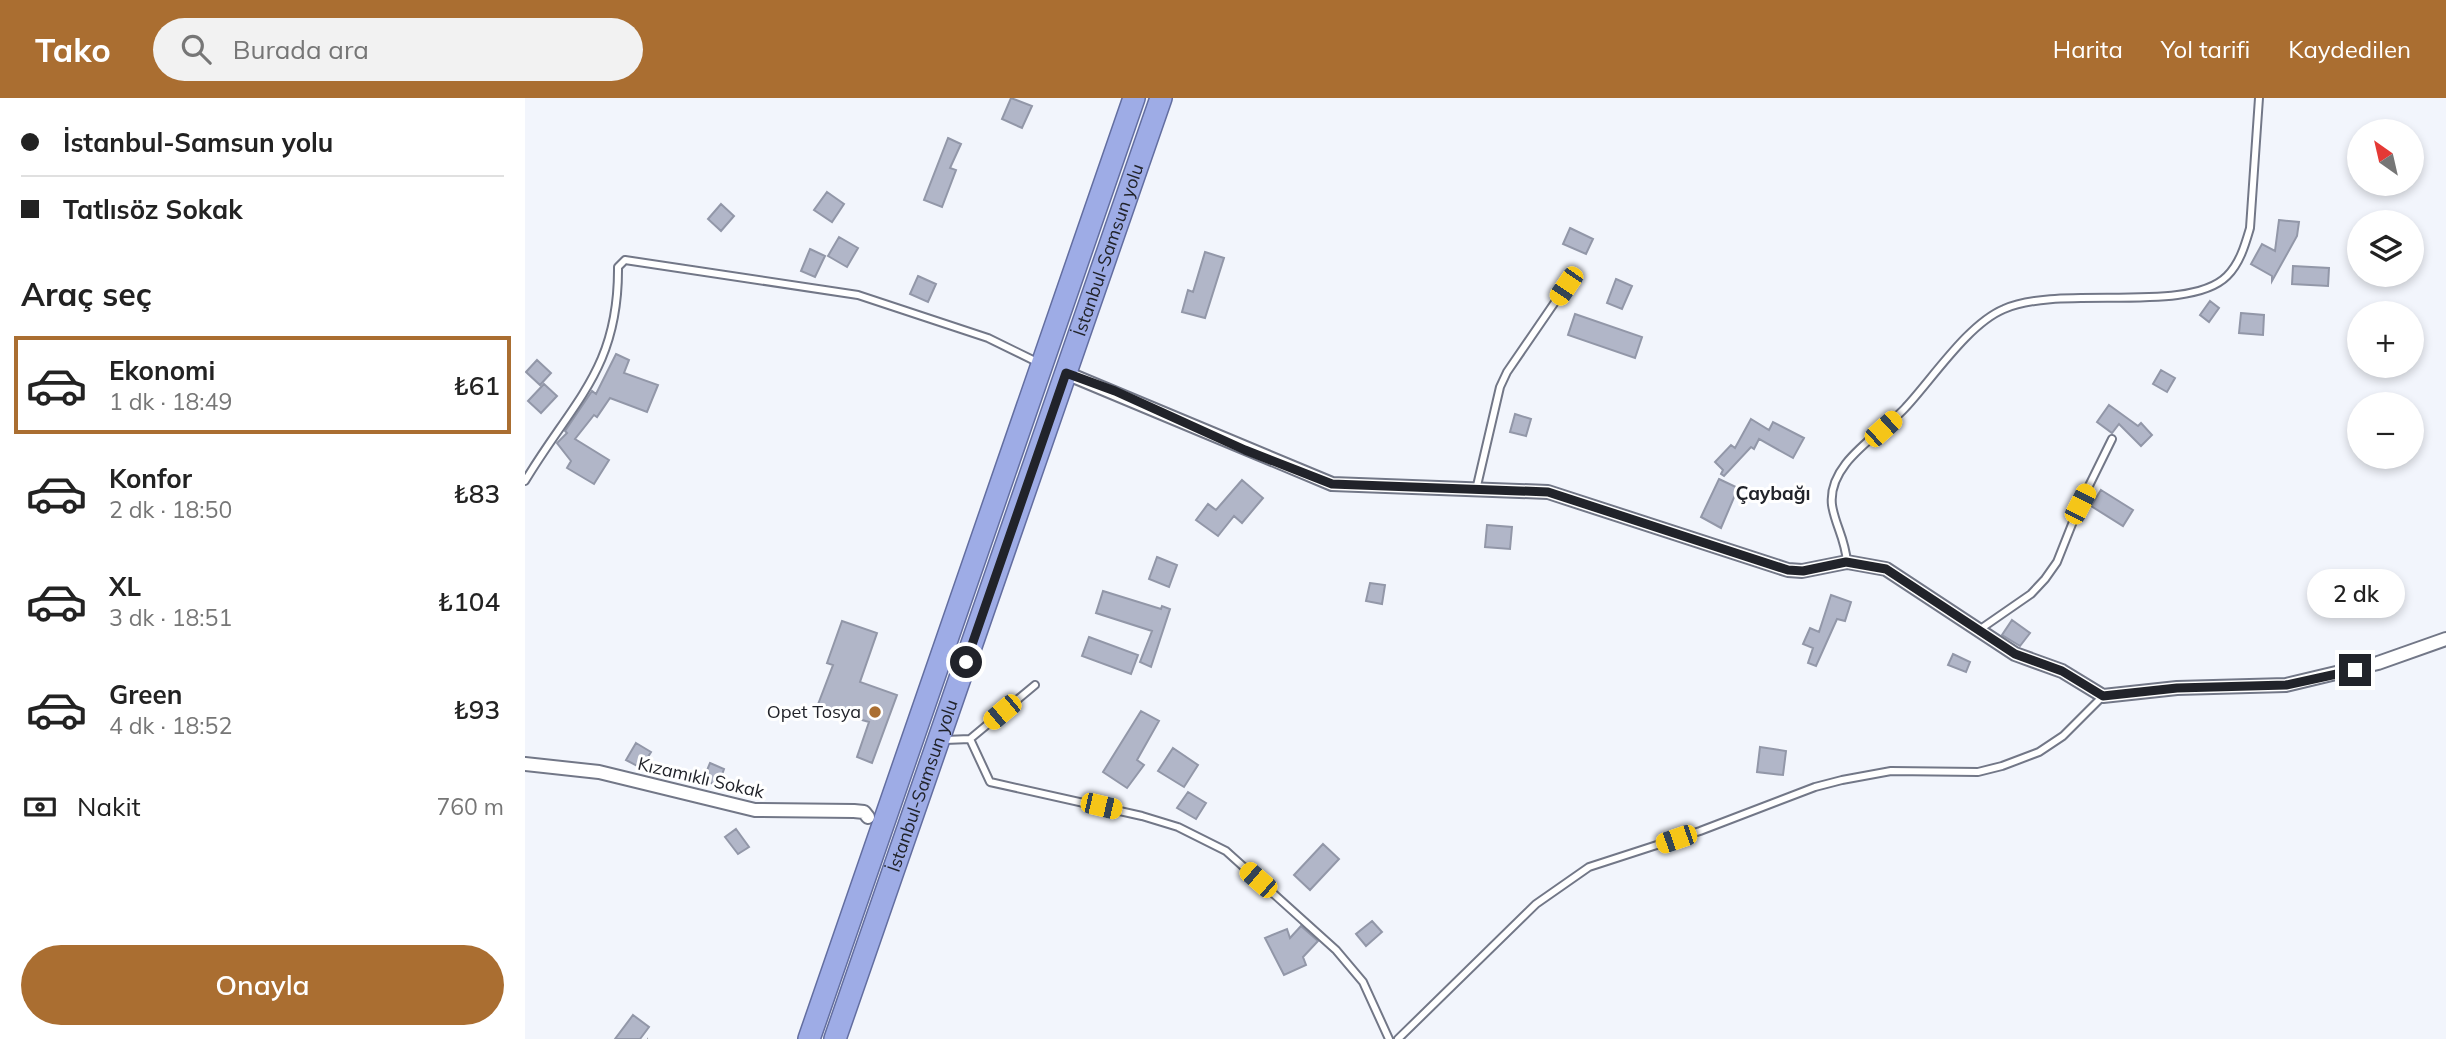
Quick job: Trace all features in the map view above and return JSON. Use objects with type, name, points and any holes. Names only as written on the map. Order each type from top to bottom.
[{"type":"highway","name":"İstanbul-Samsun yolu","points":[[809,1039],[1134,98]]},
{"type":"highway","name":"İstanbul-Samsun yolu","points":[[835,1039],[1161,98]]},
{"type":"street","points":[[1066,373],[1115,391],[1245,450],[1332,484],[1548,492],[1788,570],[1803,571],[1846,562],[1886,569],[2015,654],[2062,671],[2103,696],[2177,688],[2286,685],[2378,663],[2446,639]]},
{"type":"street","name":"Kızamıklı Sokak","points":[[525,764],[599,772],[755,810],[854,811],[865,812],[868,817]]},
{"type":"lane","points":[[1846,562],[1843,534],[1832,505],[1833,488],[1840,472],[1862,447],[1903,410],[1984,321],[2002,309],[2020,304],[2060,299],[2193,293],[2227,277],[2244,249],[2250,228],[2259,98]]},
{"type":"lane","points":[[525,481],[571,415],[602,360],[617,313],[618,267],[625,260],[858,295],[988,338],[1042,365]]},
{"type":"lane","points":[[1476,490],[1500,387],[1507,372],[1566,286]]},
{"type":"lane","points":[[1977,631],[2031,594],[2057,562],[2080,504],[2112,439]]},
{"type":"lane","points":[[938,741],[969,739],[1035,685]]},
{"type":"lane","points":[[1398,1039],[1536,904],[1563,882],[1589,867],[1833,782],[1891,771],[1978,772],[2002,766],[2039,752],[2063,736],[2103,696]]},
{"type":"lane","points":[[969,739],[990,782],[1142,816],[1178,827],[1226,851],[1336,950],[1363,982],[1389,1039]]},
{"type":"building","points":[[1011,98],[1032,106],[1022,128],[1002,119]]},
{"type":"building","points":[[948,138],[961,144],[950,168],[956,170],[942,207],[924,200]]},
{"type":"building","points":[[827,192],[844,204],[832,222],[814,210]]},
{"type":"building","points":[[721,204],[734,216],[721,231],[708,219]]},
{"type":"building","points":[[2279,220],[2299,222],[2297,236],[2272,281],[2272,276],[2251,264],[2262,244],[2275,251]]},
{"type":"building","points":[[1570,228],[1593,239],[1586,254],[1563,244]]},
{"type":"building","points":[[839,237],[858,248],[847,267],[828,256]]},
{"type":"building","points":[[810,249],[825,256],[815,277],[801,271]]},
{"type":"building","points":[[1205,252],[1224,258],[1205,318],[1182,312],[1188,290],[1193,292]]},
{"type":"building","points":[[2293,266],[2329,268],[2328,286],[2292,284]]},
{"type":"building","points":[[918,276],[936,284],[928,302],[910,294]]},
{"type":"building","points":[[1616,279],[1632,286],[1622,309],[1607,303]]},
{"type":"building","points":[[2210,301],[2219,308],[2209,322],[2200,315]]},
{"type":"building","points":[[2241,313],[2264,315],[2263,335],[2239,333]]},
{"type":"building","points":[[1575,314],[1642,337],[1635,358],[1568,335]]},
{"type":"building","points":[[616,354],[629,360],[624,373],[658,385],[647,412],[610,398],[597,417],[594,415],[575,439],[609,460],[594,484],[567,468],[571,461],[557,443],[567,433],[565,431],[592,391],[596,394]]},
{"type":"building","points":[[537,360],[551,373],[540,385],[526,372]]},
{"type":"building","points":[[2161,370],[2175,378],[2167,392],[2153,384]]},
{"type":"building","points":[[544,384],[557,396],[541,413],[528,401]]},
{"type":"building","points":[[2109,405],[2138,426],[2141,423],[2152,435],[2141,446],[2119,424],[2112,433],[2097,422]]},
{"type":"building","points":[[1515,414],[1531,419],[1526,436],[1510,432]]},
{"type":"building","points":[[1751,419],[1769,430],[1773,422],[1804,438],[1793,458],[1759,439],[1754,449],[1751,447],[1724,476],[1721,474],[1723,470],[1715,462],[1731,445],[1735,448]]},
{"type":"building","points":[[1719,479],[1738,488],[1721,528],[1701,517]]},
{"type":"building","points":[[1242,480],[1263,498],[1242,523],[1234,516],[1218,536],[1196,520],[1208,504],[1216,510]]},
{"type":"building","points":[[2101,490],[2133,510],[2123,526],[2091,506]]},
{"type":"building","points":[[1487,525],[1512,527],[1510,549],[1485,547]]},
{"type":"building","points":[[1157,557],[1177,565],[1169,587],[1149,579]]},
{"type":"building","points":[[1370,583],[1385,585],[1382,604],[1366,601]]},
{"type":"building","points":[[1103,591],[1161,609],[1162,606],[1170,609],[1151,667],[1140,662],[1152,631],[1096,613]]},
{"type":"building","points":[[1831,595],[1851,602],[1845,621],[1837,619],[1816,666],[1808,663],[1813,648],[1803,644],[1810,628],[1819,632]]},
{"type":"building","points":[[2012,620],[2030,633],[2020,646],[2002,635]]},
{"type":"building","points":[[842,621],[877,633],[860,682],[897,695],[872,763],[857,757],[869,722],[817,707],[833,665],[827,663]]},
{"type":"building","points":[[1089,637],[1138,655],[1131,674],[1082,656]]},
{"type":"building","points":[[1953,654],[1970,662],[1966,672],[1948,665]]},
{"type":"building","points":[[1141,711],[1159,721],[1137,760],[1144,765],[1127,788],[1103,772]]},
{"type":"building","points":[[636,743],[651,752],[641,768],[626,760]]},
{"type":"building","points":[[1760,747],[1786,751],[1783,775],[1757,772]]},
{"type":"building","points":[[1173,748],[1198,765],[1184,787],[1158,771]]},
{"type":"building","points":[[710,763],[724,769],[718,786],[703,780]]},
{"type":"building","points":[[1188,792],[1206,803],[1196,819],[1177,808]]},
{"type":"building","points":[[736,829],[749,847],[738,854],[725,837]]},
{"type":"building","points":[[1323,844],[1339,859],[1310,890],[1294,875]]},
{"type":"building","points":[[1372,921],[1382,932],[1366,946],[1356,934]]},
{"type":"building","points":[[1301,926],[1318,941],[1303,957],[1306,965],[1284,975],[1265,938],[1287,929],[1290,938]]},
{"type":"building","points":[[633,1015],[649,1027],[640,1039],[615,1039]]},
{"type":"place","name":"Opet Tosya","points":[[875,712]]},
{"type":"district","name":"Çaybağı","points":[[1773,493]]},
{"type":"route","points":[[966,662],[1066,373],[1115,391],[1245,450],[1332,484],[1548,492],[1788,570],[1818,569],[1846,562],[1886,569],[2015,654],[2062,671],[2103,696],[2177,688],[2286,685],[2355,670]]}]
